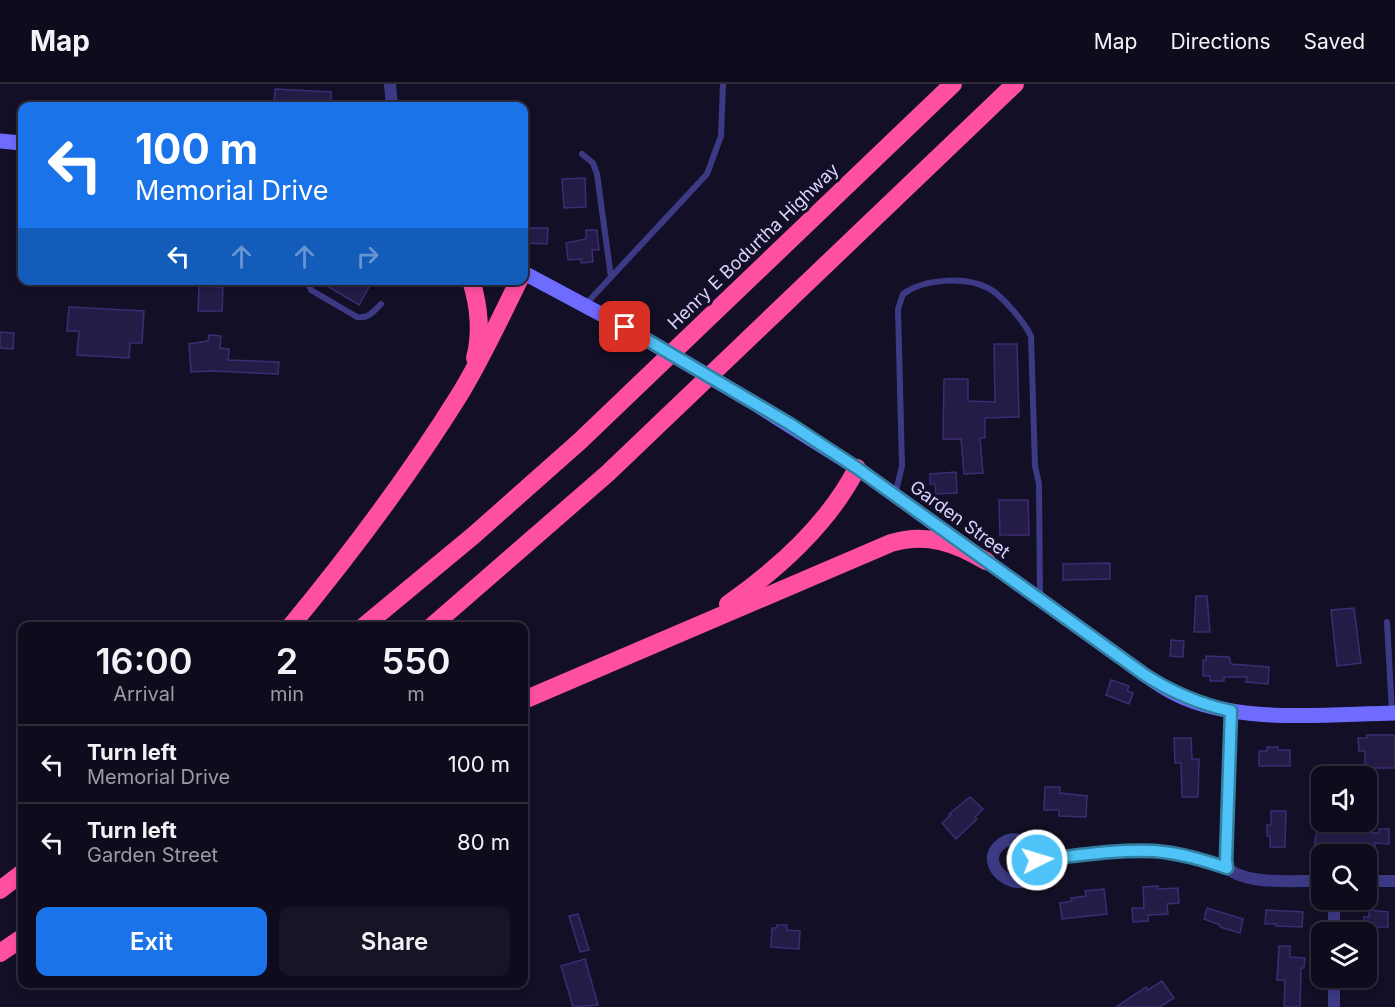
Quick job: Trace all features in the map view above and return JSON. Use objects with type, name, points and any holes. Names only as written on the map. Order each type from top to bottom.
[{"type":"highway","name":"Henry E Bodurtha Highway","points":[[369,622],[545,473],[953,84]]},
{"type":"highway","points":[[437,622],[617,465],[1015,84]]},
{"type":"highway","points":[[460,393],[470,371],[479,339],[478,312],[472,285]]},
{"type":"highway","points":[[294,622],[368,528],[460,393],[489,342],[517,285]]},
{"type":"highway","points":[[664,640],[721,609],[774,568],[817,525],[845,489],[857,468]]},
{"type":"highway","points":[[528,698],[902,539],[924,538],[945,542],[986,561]]},
{"type":"highway","points":[[0,890],[18,876]]},
{"type":"highway","points":[[0,902],[18,889]]},
{"type":"highway","points":[[0,953],[18,941]]},
{"type":"highway","points":[[0,961],[18,951]]},
{"type":"street","points":[[390,84],[392,102]]},
{"type":"street","points":[[0,141],[18,143]]},
{"type":"street","name":"Garden Street","points":[[528,275],[625,327],[754,403],[857,468],[1162,686],[1192,701],[1231,711],[1268,715],[1394,713]]},
{"type":"street","points":[[1227,868],[1231,711]]},
{"type":"street","points":[[1037,860],[1153,851],[1192,857],[1256,879],[1311,881]]},
{"type":"street","points":[[1377,881],[1395,881]]},
{"type":"street","points":[[1334,988],[1334,1007]]},
{"type":"lane","points":[[585,305],[707,174],[721,136],[723,84]]},
{"type":"lane","points":[[582,154],[593,162],[597,174],[611,277]]},
{"type":"lane","points":[[895,496],[902,466],[898,309],[903,294],[919,285],[934,282],[963,281],[988,288],[1026,324],[1031,336],[1035,466],[1039,484],[1040,600]]},
{"type":"lane","points":[[308,285],[311,290],[357,317],[364,318],[381,304]]},
{"type":"lane","points":[[1388,622],[1394,713]]},
{"type":"building","points":[[275,89],[331,92],[331,102],[274,102]]},
{"type":"building","points":[[585,178],[586,207],[564,208],[562,179]]},
{"type":"building","points":[[528,228],[548,228],[547,244],[528,243]]},
{"type":"building","points":[[586,230],[597,230],[599,250],[592,250],[593,262],[581,263],[581,259],[568,260],[566,243],[586,239]]},
{"type":"building","points":[[325,285],[370,285],[359,305]]},
{"type":"building","points":[[199,286],[223,287],[222,311],[198,311]]},
{"type":"building","points":[[69,307],[144,311],[142,343],[130,343],[129,358],[77,355],[79,331],[67,331]]},
{"type":"building","points":[[0,332],[14,333],[13,349],[0,348]]},
{"type":"building","points":[[209,335],[221,336],[220,348],[229,349],[228,360],[279,362],[278,374],[191,372],[189,344],[208,341]]},
{"type":"building","points":[[994,344],[1017,344],[1019,417],[985,418],[985,438],[980,438],[983,473],[964,474],[961,439],[943,439],[944,379],[968,379],[968,401],[995,402]]},
{"type":"building","points":[[956,472],[957,493],[936,494],[935,484],[930,484],[930,474]]},
{"type":"building","points":[[999,500],[1028,500],[1029,535],[1000,535]]},
{"type":"building","points":[[1110,563],[1110,579],[1063,580],[1063,564]]},
{"type":"building","points":[[1196,596],[1207,596],[1210,632],[1194,632]]},
{"type":"building","points":[[1354,608],[1361,663],[1337,666],[1331,610]]},
{"type":"building","points":[[1171,640],[1184,641],[1183,657],[1170,656]]},
{"type":"building","points":[[1206,656],[1229,657],[1231,664],[1269,667],[1268,684],[1246,682],[1247,677],[1224,677],[1224,681],[1210,681],[1210,676],[1203,676],[1203,660],[1206,660]]},
{"type":"building","points":[[1111,680],[1129,686],[1127,691],[1133,693],[1129,704],[1106,695]]},
{"type":"building","points":[[1367,735],[1395,735],[1395,768],[1365,766],[1365,751],[1359,751],[1358,738],[1367,738]]},
{"type":"building","points":[[1174,738],[1191,738],[1192,759],[1199,759],[1198,797],[1182,797],[1181,763],[1175,763]]},
{"type":"building","points":[[1267,747],[1290,750],[1290,766],[1259,766],[1259,751],[1267,751]]},
{"type":"building","points":[[1045,787],[1060,787],[1060,793],[1087,796],[1086,817],[1059,816],[1059,810],[1044,810]]},
{"type":"building","points":[[970,797],[983,809],[975,817],[977,819],[956,839],[942,823],[951,815],[949,814]]},
{"type":"building","points":[[1271,811],[1286,811],[1285,847],[1270,847],[1267,825],[1271,825]]},
{"type":"building","points":[[1379,829],[1389,829],[1389,844],[1315,844],[1317,832],[1379,833]]},
{"type":"building","points":[[1158,886],[1158,889],[1178,888],[1179,903],[1167,904],[1168,914],[1148,915],[1148,921],[1133,922],[1132,908],[1144,908],[1143,887]]},
{"type":"building","points":[[1104,889],[1107,914],[1062,919],[1060,903],[1072,901],[1071,898],[1086,896],[1085,891]]},
{"type":"building","points":[[1207,908],[1243,919],[1240,933],[1204,919]]},
{"type":"building","points":[[1266,910],[1303,912],[1302,927],[1265,924]]},
{"type":"building","points":[[1369,910],[1388,912],[1388,927],[1377,927],[1377,922],[1364,922],[1364,917],[1369,917]]},
{"type":"building","points":[[578,914],[589,950],[580,952],[569,916]]},
{"type":"building","points":[[777,925],[787,925],[787,930],[800,931],[799,949],[771,947],[772,928],[777,928]]},
{"type":"building","points":[[1279,946],[1290,946],[1290,957],[1305,958],[1304,968],[1301,968],[1300,1007],[1284,1007],[1285,980],[1277,980]]},
{"type":"building","points":[[585,959],[598,1005],[573,1007],[561,966]]},
{"type":"building","points":[[1162,981],[1174,998],[1160,1007],[1116,1007],[1146,987],[1148,990]]},
{"type":"route","points":[[625,327],[790,424],[857,468],[1162,686],[1192,701],[1231,711],[1227,868],[1192,857],[1153,851],[1037,860]]}]
